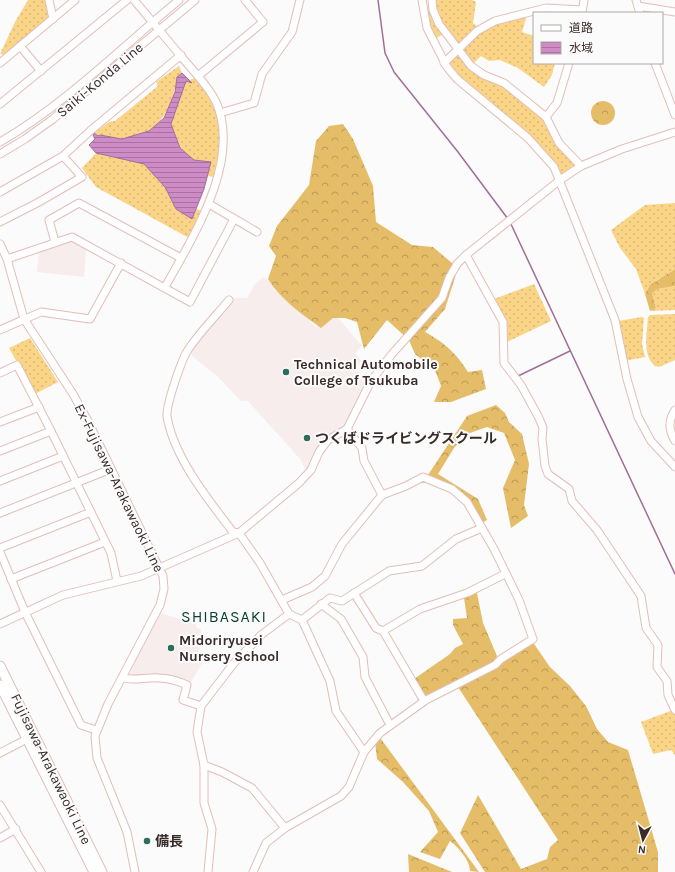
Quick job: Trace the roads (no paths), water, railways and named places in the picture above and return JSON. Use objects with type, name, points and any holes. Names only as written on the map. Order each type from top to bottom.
[{"type":"main road","name":"Fujisawa-Arakawaoki Line","points":[[0,666],[102,872]]},
{"type":"main road","name":"Fujisawa-Arakawaoki Line","points":[[0,685],[94,872]]},
{"type":"street","points":[[49,0],[53,18]]},
{"type":"street","points":[[0,63],[75,0]]},
{"type":"street","points":[[0,104],[127,0]]},
{"type":"street","points":[[134,0],[210,91],[220,113],[223,129],[223,145],[209,204],[165,287]]},
{"type":"street","name":"Saiki-Konda Line","points":[[0,142],[22,130],[48,110],[179,0]]},
{"type":"street","name":"Saiki-Konda Line","points":[[0,154],[25,139],[53,118],[196,0]]},
{"type":"street","points":[[198,76],[263,22],[245,0]]},
{"type":"street","points":[[220,113],[254,103],[262,74],[292,32],[300,0]]},
{"type":"street","points":[[422,0],[427,28],[444,63],[457,79],[528,138],[554,167],[615,320],[627,379],[638,417],[651,441],[675,466]]},
{"type":"street","points":[[432,0],[433,10],[439,24],[471,66],[484,75],[504,82],[546,117],[560,143],[581,166]]},
{"type":"street","points":[[444,63],[477,31],[495,22],[546,8],[582,11],[584,0]]},
{"type":"street","points":[[638,6],[675,12]]},
{"type":"street","points":[[20,46],[41,71]]},
{"type":"street","points":[[0,192],[64,156],[90,131],[181,56]]},
{"type":"street","points":[[546,117],[557,103],[569,64]]},
{"type":"street","points":[[655,64],[674,105],[675,115]]},
{"type":"street","points":[[0,624],[62,595],[141,576],[239,533],[299,483],[312,470],[318,452],[328,440],[347,429],[372,381],[392,354],[442,298],[454,268],[466,255],[560,180],[581,166],[622,149],[675,132]]},
{"type":"street","points":[[0,222],[39,202],[82,177],[64,156]]},
{"type":"street","points":[[55,242],[50,220],[79,203],[181,258]]},
{"type":"street","points":[[209,204],[257,232]]},
{"type":"street","points":[[7,259],[72,237],[190,302],[234,219]]},
{"type":"street","name":"Ex-Fujisawa-Arakawaoki Line","points":[[0,244],[7,259],[24,319],[73,394],[161,568],[164,585],[160,605],[96,730],[95,744],[97,758],[127,832],[135,872]]},
{"type":"street","points":[[466,255],[503,322],[504,363],[521,385],[543,428],[542,439],[545,466],[548,474],[569,489],[572,501],[597,530],[640,596],[646,628],[658,645],[657,667],[667,681],[668,695],[675,710]]},
{"type":"street","points":[[0,330],[42,312],[90,319],[120,263]]},
{"type":"street","points":[[229,300],[186,354],[177,375],[167,415],[174,440],[202,492],[233,532],[239,533],[282,600],[289,614],[302,620],[330,681],[336,712],[364,752]]},
{"type":"street","points":[[0,373],[17,365],[111,553],[117,581]]},
{"type":"street","points":[[0,422],[39,407]]},
{"type":"street","points":[[675,410],[671,416],[670,422],[670,429],[675,441]]},
{"type":"street","points":[[347,429],[362,448],[364,461],[382,495]]},
{"type":"street","points":[[0,451],[51,431]]},
{"type":"street","points":[[0,480],[63,456]]},
{"type":"street","points":[[0,513],[111,469]]},
{"type":"street","points":[[253,872],[266,843],[285,828],[341,796],[349,787],[364,752],[372,742],[390,726],[424,701],[495,666],[501,659],[533,638],[519,600],[467,502],[452,489],[423,477],[406,486],[382,495],[342,544],[325,576],[312,587],[282,600]]},
{"type":"street","points":[[0,548],[91,512]]},
{"type":"street","points":[[302,620],[330,598],[342,601],[389,571],[422,566],[456,540],[482,528]]},
{"type":"street","points":[[11,579],[105,542]]},
{"type":"street","points":[[0,552],[25,612],[81,725],[96,730]]},
{"type":"street","points":[[383,631],[420,609],[467,593],[505,574]]},
{"type":"street","points":[[354,593],[376,628],[383,631],[424,701]]},
{"type":"street","points":[[321,604],[341,619],[345,625],[363,657],[365,677],[390,726]]},
{"type":"street","points":[[208,872],[212,829],[204,803],[204,766],[197,732],[201,706],[234,663],[261,635],[289,614]]},
{"type":"street","points":[[123,678],[133,680],[158,678],[176,681],[187,685],[183,700],[201,706]]},
{"type":"street","points":[[0,753],[27,739]]},
{"type":"street","points":[[204,766],[222,772],[252,788],[285,828]]},
{"type":"street","points":[[0,805],[41,872]]},
{"type":"street","points":[[0,838],[16,829]]},
{"type":"water","points":[[182,73],[192,83],[186,81],[171,124],[180,148],[194,160],[211,162],[204,189],[192,219],[176,209],[165,187],[144,164],[96,153],[89,145],[95,139],[93,135],[94,133],[98,136],[100,135],[122,139],[149,131],[164,118],[175,92],[177,77]]},
{"type":"waterway","points":[[378,0],[385,53],[394,72],[458,152],[508,219]]},
{"type":"waterway","points":[[510,222],[675,574]]},
{"type":"waterway","points":[[518,376],[570,351]]},
{"type":"place","name":"Technical Automobile College of Tsukuba","points":[[286,372]]},
{"type":"place","name":"つくばドライビングスクール","points":[[307,438]]},
{"type":"place","name":"Midoriryusei Nursery School","points":[[171,648]]},
{"type":"place","name":"備長","points":[[147,841]]},
{"type":"district","name":"SHIBASAKI","points":[[224,616]]}]
